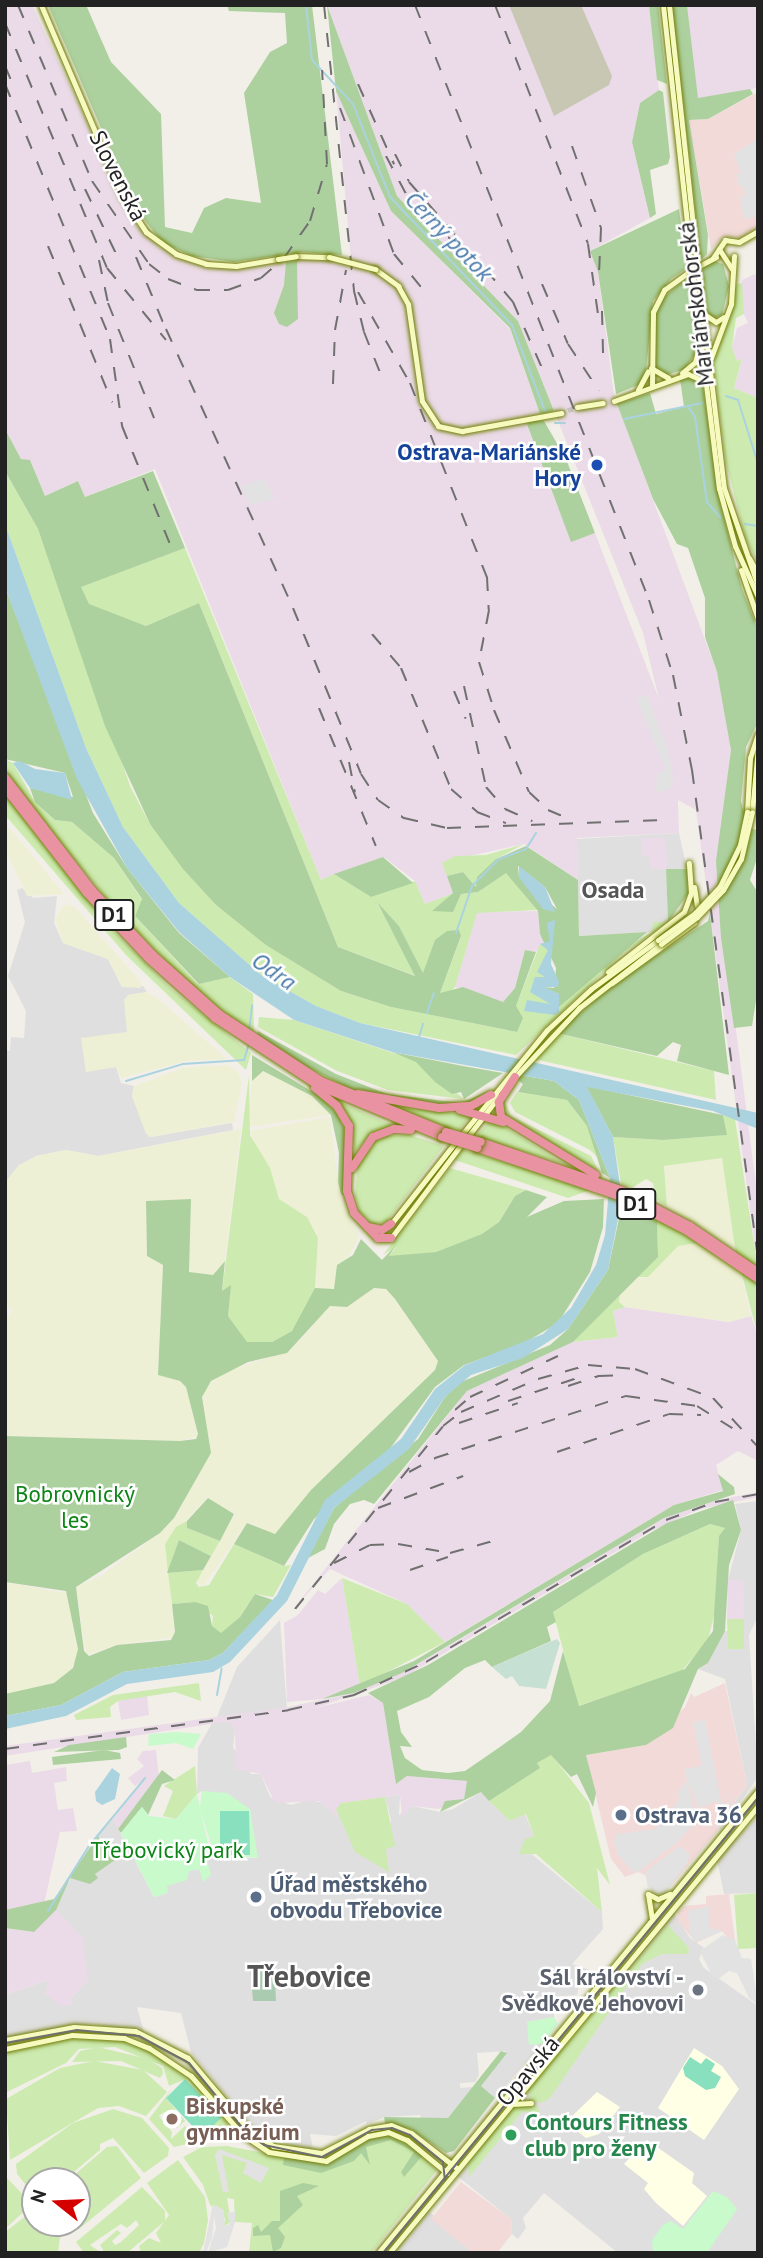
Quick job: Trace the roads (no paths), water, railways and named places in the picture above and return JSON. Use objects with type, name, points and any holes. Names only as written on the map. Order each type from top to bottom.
[{"type":"highway","name":"D1","points":[[5,777],[63,856],[124,926],[181,982],[242,1035]]},
{"type":"highway","name":"D1","points":[[5,788],[44,842],[120,930],[171,981],[266,1051],[375,1107],[444,1135]]},
{"type":"highway","name":"D1","points":[[266,1051],[281,1064],[364,1108],[444,1135],[588,1177],[672,1216],[758,1272]]},
{"type":"highway","points":[[281,1064],[343,1112],[350,1133],[347,1187],[352,1209],[378,1238],[391,1238]]},
{"type":"highway","points":[[295,1066],[368,1097],[480,1116],[513,1126]]},
{"type":"highway","points":[[439,1108],[471,1106],[496,1097],[515,1077]]},
{"type":"highway","points":[[496,1097],[500,1115],[588,1177]]},
{"type":"highway","points":[[391,1224],[373,1229],[352,1205],[349,1180],[361,1148],[373,1137],[394,1129],[444,1135]]},
{"type":"highway","name":"D1","points":[[588,1177],[687,1231],[758,1279]]},
{"type":"main road","name":"Slovenská","points":[[41,5],[123,197],[146,232],[173,252],[202,264],[236,266],[299,256],[329,257],[375,269],[398,286],[408,304],[422,401],[434,423],[462,431],[561,412]]},
{"type":"main road","name":"Mariánskohorská","points":[[663,5],[694,256]]},
{"type":"main road","name":"Mariánskohorská","points":[[669,5],[700,338],[719,488],[735,546],[758,597]]},
{"type":"main road","points":[[710,368],[712,348],[732,299],[734,256],[739,242],[758,231]]},
{"type":"main road","points":[[722,254],[727,239],[739,242]]},
{"type":"main road","points":[[704,314],[716,322],[726,312],[732,269],[722,254]]},
{"type":"main road","points":[[701,265],[722,254],[734,256]]},
{"type":"main road","points":[[654,385],[650,361],[654,308],[664,290],[689,272]]},
{"type":"main road","name":"Mariánskohorská","points":[[696,280],[704,314],[724,488],[736,534],[758,586]]},
{"type":"main road","points":[[614,401],[654,385],[695,362],[700,338]]},
{"type":"main road","points":[[650,361],[654,373],[668,378]]},
{"type":"main road","points":[[637,392],[650,361]]},
{"type":"main road","points":[[654,385],[691,374],[705,384]]},
{"type":"main road","points":[[577,407],[603,403]]},
{"type":"main road","points":[[736,534],[758,574]]},
{"type":"main road","points":[[735,546],[758,619]]},
{"type":"main road","points":[[749,812],[750,758],[758,733]]},
{"type":"main road","points":[[515,1077],[576,1006],[695,913],[720,886],[740,845],[749,812],[758,747]]},
{"type":"main road","points":[[466,1134],[591,989],[684,912],[691,893],[689,863],[696,906]]},
{"type":"main road","points":[[600,989],[657,954],[694,923]]},
{"type":"main road","points":[[591,989],[659,942]]},
{"type":"main road","points":[[391,1224],[457,1145],[391,1238]]},
{"type":"main road","name":"Opavská","points":[[389,2253],[454,2166],[674,1891],[758,1791]]},
{"type":"main road","name":"Opavská","points":[[454,2166],[512,2104],[758,1806]]},
{"type":"main road","points":[[651,1921],[653,1910],[648,1894],[662,1899],[674,1891]]},
{"type":"main road","points":[[5,2040],[74,2027],[135,2031],[188,2058],[248,2129],[273,2146],[326,2153],[369,2129],[391,2125],[411,2133],[454,2166]]},
{"type":"main road","points":[[5,2049],[72,2035],[124,2038],[149,2048],[191,2076],[242,2134],[269,2152],[326,2161],[368,2136],[388,2132],[407,2140],[449,2173]]},
{"type":"main road","points":[[512,2104],[531,2104],[524,2089]]},
{"type":"main road","name":"Opavská","points":[[378,2253],[449,2173]]},
{"type":"water","points":[[5,524],[86,748],[123,827],[179,903],[261,975],[316,1006],[360,1023],[758,1113],[758,1129],[713,1111],[587,1087],[613,1137],[622,1199],[608,1270],[568,1329],[523,1358],[471,1375],[445,1397],[409,1449],[334,1508],[287,1601],[230,1662],[213,1672],[127,1684],[66,1716],[5,1729],[5,1716],[61,1705],[123,1672],[209,1660],[223,1653],[277,1595],[325,1500],[401,1439],[435,1389],[465,1365],[543,1334],[571,1308],[596,1265],[605,1235],[610,1178],[579,1100],[554,1081],[392,1052],[294,1020],[230,977],[179,932],[127,868],[77,779],[5,587]]},
{"type":"water","points":[[20,761],[35,769],[65,773],[72,800],[30,788],[13,763]]},
{"type":"water","points":[[519,866],[545,887],[555,912],[543,909],[519,877]]},
{"type":"water","points":[[555,920],[551,964],[559,982],[558,987],[544,987],[559,994],[559,1012],[555,1015],[524,1011],[527,1000],[550,1004],[530,992],[535,977],[545,977],[537,972],[548,950],[540,944],[550,941],[547,923]]},
{"type":"water","points":[[112,1768],[120,1774],[115,1799],[102,1805],[96,1801],[95,1792]]},
{"type":"waterway","name":"Černý potok","points":[[306,5],[312,60],[353,104],[390,197],[512,325],[545,411]]},
{"type":"waterway","name":"Černý potok","points":[[726,396],[738,400],[758,464]]},
{"type":"waterway","name":"Černý potok","points":[[624,419],[702,403]]},
{"type":"waterway","points":[[689,408],[695,417],[707,502],[721,518]]},
{"type":"waterway","name":"Černý potok","points":[[555,423],[565,423]]},
{"type":"waterway","points":[[745,524],[758,526]]},
{"type":"waterway","points":[[456,933],[472,886],[499,859],[526,849],[536,833]]},
{"type":"waterway","points":[[427,1013],[434,993]]},
{"type":"waterway","points":[[249,1031],[252,1005]]},
{"type":"waterway","points":[[419,1037],[423,1024]]},
{"type":"waterway","points":[[126,1081],[183,1064],[244,1060],[248,1047]]},
{"type":"waterway","points":[[217,1695],[222,1668]]},
{"type":"waterway","points":[[48,1911],[89,1846],[145,1778]]},
{"type":"tunnel","points":[[561,413],[577,407]]},
{"type":"tram line","points":[[383,2253],[758,1798]]},
{"type":"tram line","points":[[5,2043],[77,2030],[139,2036],[189,2063],[245,2131],[264,2145],[322,2157],[372,2130],[392,2128],[410,2135],[443,2162],[445,2180]]},
{"type":"railway","points":[[18,5],[92,181],[149,264],[168,279],[196,290],[228,290],[261,278],[284,258],[310,221],[327,164],[322,70]]},
{"type":"railway","points":[[324,5],[354,291],[364,332],[381,375]]},
{"type":"railway","points":[[415,5],[649,600],[673,675],[692,770],[758,1255]]},
{"type":"railway","points":[[495,5],[588,244],[599,321]]},
{"type":"railway","points":[[5,23],[107,268],[166,340]]},
{"type":"railway","points":[[5,66],[16,92]]},
{"type":"railway","points":[[5,84],[110,339],[122,426],[174,554]]},
{"type":"railway","points":[[358,84],[394,164]]},
{"type":"railway","points":[[340,108],[394,254],[425,292]]},
{"type":"railway","points":[[572,146],[601,228],[599,273]]},
{"type":"railway","points":[[395,154],[409,182],[460,240]]},
{"type":"railway","points":[[386,156],[406,194]]},
{"type":"railway","points":[[85,189],[120,262]]},
{"type":"railway","points":[[448,237],[486,270],[513,302],[542,368]]},
{"type":"railway","points":[[48,246],[112,402]]},
{"type":"railway","points":[[136,257],[164,325]]},
{"type":"railway","points":[[99,260],[108,303],[154,418]]},
{"type":"railway","points":[[333,384],[335,330],[346,270]]},
{"type":"railway","points":[[542,284],[568,344],[599,391]]},
{"type":"railway","points":[[358,292],[410,383],[487,577],[489,610],[479,662],[494,710],[529,792],[548,810],[571,820]]},
{"type":"railway","points":[[602,311],[603,353]]},
{"type":"railway","points":[[166,329],[293,608],[361,774],[378,800],[404,818],[447,828],[670,820]]},
{"type":"railway","points":[[372,634],[401,668],[451,789],[477,812],[506,823]]},
{"type":"railway","points":[[464,686],[486,787],[505,809],[532,821]]},
{"type":"railway","points":[[454,691],[466,719]]},
{"type":"railway","points":[[319,708],[376,846]]},
{"type":"railway","points":[[349,762],[355,792]]},
{"type":"railway","points":[[455,1410],[470,1397],[558,1356]]},
{"type":"railway","points":[[295,1609],[443,1426],[461,1412],[538,1379],[588,1365],[635,1369],[713,1398],[758,1447]]},
{"type":"railway","points":[[568,1386],[599,1376],[626,1375]]},
{"type":"railway","points":[[508,1401],[577,1378]]},
{"type":"railway","points":[[409,1472],[435,1458],[626,1396],[697,1406],[740,1433]]},
{"type":"railway","points":[[459,1423],[518,1403]]},
{"type":"railway","points":[[557,1452],[669,1414],[701,1415]]},
{"type":"railway","points":[[378,1508],[463,1476]]},
{"type":"railway","points":[[5,1749],[288,1710],[354,1695],[426,1662],[666,1520],[715,1502],[758,1494]]},
{"type":"railway","points":[[334,1563],[370,1545],[398,1544],[450,1553],[500,1539]]},
{"type":"railway","points":[[410,1570],[448,1557]]},
{"type":"place","name":"Ostrava-Mariánské Hory","points":[[597,465]]},
{"type":"place","name":"Ostrava 36","points":[[621,1815]]},
{"type":"place","name":"Úřad městského obvodu Třebovice","points":[[256,1897]]},
{"type":"place","name":"Sál království - Svědkové Jehovovi","points":[[698,1990]]},
{"type":"place","name":"Biskupské gymnázium","points":[[172,2119]]},
{"type":"place","name":"Contours Fitness club pro ženy","points":[[511,2135]]},
{"type":"district","name":"Osada","points":[[613,890]]},
{"type":"district","name":"Třebovice","points":[[309,1976]]},
{"type":"water label","name":"Odra","points":[[274,971]]},
{"type":"park label","name":"Bobrovnický les","points":[[75,1507]]},
{"type":"park label","name":"Třebovický park","points":[[167,1850]]}]
